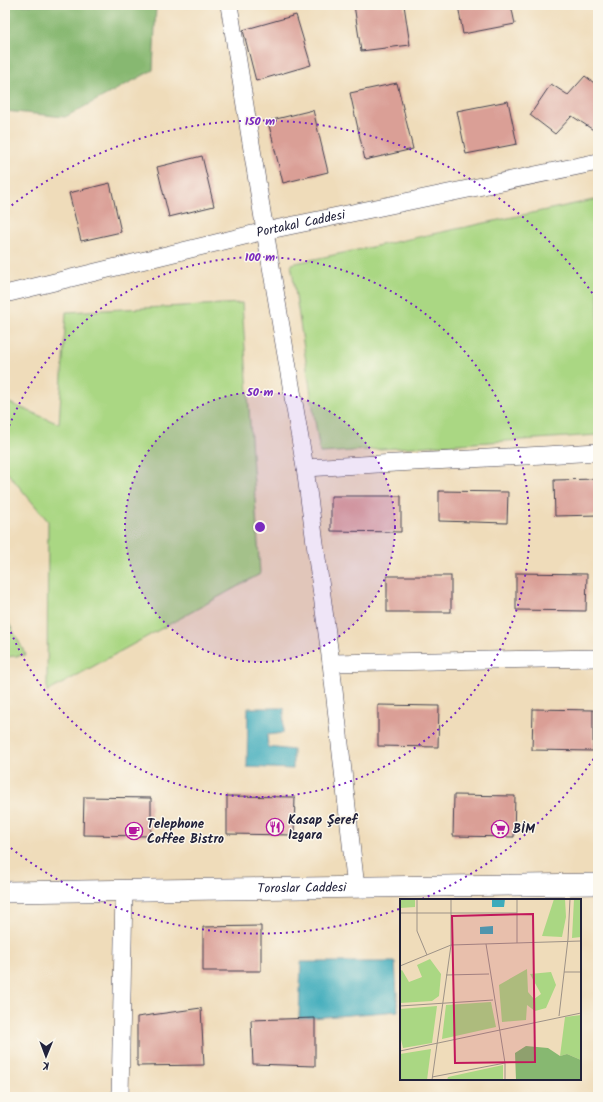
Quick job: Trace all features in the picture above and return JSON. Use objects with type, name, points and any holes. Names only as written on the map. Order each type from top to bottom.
[{"type":"street","points":[[229,5],[305,468],[332,663],[356,888]]},
{"type":"street","name":"Portakal Caddesi","points":[[5,294],[265,231],[598,162]]},
{"type":"street","points":[[305,468],[598,452]]},
{"type":"street","points":[[332,663],[598,658]]},
{"type":"street","name":"Toroslar Caddesi","points":[[5,892],[598,884]]},
{"type":"street","points":[[120,1097],[124,891]]},
{"type":"green space","points":[[5,5],[156,5],[153,70],[65,117],[5,111]]},
{"type":"green space","points":[[598,199],[598,435],[320,453],[291,264]]},
{"type":"green space","points":[[242,303],[260,574],[47,692],[48,521],[5,470],[5,401],[59,424],[66,312]]},
{"type":"green space","points":[[5,616],[26,655],[5,657]]},
{"type":"water","points":[[248,708],[284,708],[283,733],[267,735],[268,747],[293,750],[293,769],[247,767]]},
{"type":"water","points":[[301,962],[395,962],[398,1011],[299,1019]]},
{"type":"building","points":[[354,5],[404,5],[410,45],[361,51]]},
{"type":"building","points":[[458,5],[511,5],[515,24],[463,34]]},
{"type":"building","points":[[296,15],[311,65],[256,81],[243,30]]},
{"type":"building","points":[[585,76],[598,86],[598,133],[572,116],[555,134],[530,115],[551,84],[568,95]]},
{"type":"building","points":[[397,83],[413,149],[365,160],[350,93]]},
{"type":"building","points":[[508,101],[517,144],[466,154],[457,111]]},
{"type":"building","points":[[313,110],[328,172],[283,183],[268,121]]},
{"type":"building","points":[[202,156],[214,206],[169,217],[157,167]]},
{"type":"building","points":[[110,183],[121,232],[81,241],[69,193]]},
{"type":"building","points":[[598,479],[598,515],[555,516],[554,480]]},
{"type":"building","points":[[439,491],[508,492],[507,523],[439,521]]},
{"type":"building","points":[[331,496],[401,496],[401,532],[331,531]]},
{"type":"building","points":[[516,573],[587,574],[586,611],[516,610]]},
{"type":"building","points":[[387,576],[451,576],[451,612],[387,612]]},
{"type":"building","points":[[378,705],[439,706],[438,747],[378,746]]},
{"type":"building","points":[[533,709],[593,710],[593,751],[532,750]]},
{"type":"building","points":[[454,795],[515,796],[514,837],[453,836]]},
{"type":"building","points":[[227,796],[295,797],[294,835],[227,834]]},
{"type":"building","points":[[84,797],[151,798],[151,836],[83,835]]},
{"type":"building","points":[[261,926],[261,971],[203,971],[203,927]]},
{"type":"building","points":[[201,1008],[204,1065],[137,1066],[137,1017]]},
{"type":"building","points":[[315,1018],[315,1066],[253,1064],[251,1020]]},
{"type":"place","name":"Kasap Şeref Izgara","points":[[275,827]]},
{"type":"place","name":"BİM","points":[[500,829]]},
{"type":"place","name":"Telephone Coffee Bistro","points":[[134,831]]}]
